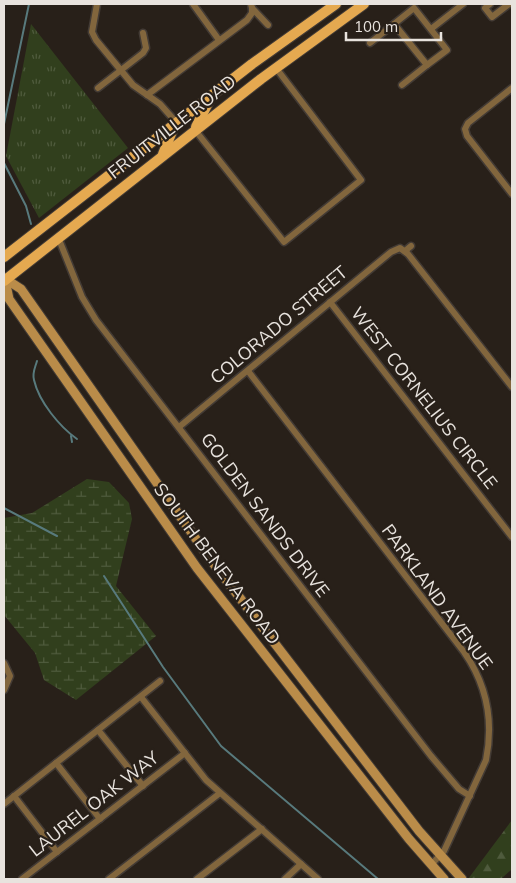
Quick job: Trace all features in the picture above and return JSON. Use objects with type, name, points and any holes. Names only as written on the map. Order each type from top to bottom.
[{"type":"main road","name":"FRUITVILLE ROAD","points":[[4,257],[212,94],[336,4]]},
{"type":"main road","name":"FRUITVILLE ROAD","points":[[4,279],[162,155],[364,4]]},
{"type":"main road","points":[[195,130],[212,94]]},
{"type":"main road","points":[[162,155],[176,122]]},
{"type":"main road","name":"SOUTH BENEVA ROAD","points":[[4,279],[21,290],[210,558],[432,847],[462,879]]},
{"type":"main road","name":"SOUTH BENEVA ROAD","points":[[4,279],[9,299],[197,568],[422,855],[444,879]]},
{"type":"street","points":[[97,4],[92,32],[133,85],[160,104],[176,122]]},
{"type":"street","points":[[193,4],[219,40]]},
{"type":"street","points":[[431,29],[463,4]]},
{"type":"street","points":[[490,4],[485,8],[492,17],[510,4]]},
{"type":"street","points":[[147,95],[247,20],[252,13],[252,6]]},
{"type":"street","points":[[252,6],[268,25]]},
{"type":"street","points":[[370,43],[414,8],[431,29],[447,50],[402,85]]},
{"type":"street","points":[[394,24],[427,65]]},
{"type":"street","points":[[98,88],[146,48],[143,33]]},
{"type":"street","points":[[195,130],[284,242],[361,180],[276,68]]},
{"type":"street","points":[[512,88],[466,126],[467,136],[512,194]]},
{"type":"street","name":"GOLDEN SANDS DRIVE","points":[[58,237],[72,276],[88,308],[431,756],[459,789],[470,796]]},
{"type":"street","name":"COLORADO STREET","points":[[179,427],[391,252],[411,246]]},
{"type":"street","points":[[402,250],[512,387]]},
{"type":"street","name":"WEST CORNELIUS CIRCLE","points":[[330,302],[512,537]]},
{"type":"street","name":"PARKLAND AVENUE","points":[[248,371],[476,670],[487,700],[490,730],[486,760],[444,851],[431,865]]},
{"type":"street","points":[[4,663],[10,676],[4,690]]},
{"type":"street","points":[[4,804],[160,681]]},
{"type":"street","points":[[141,697],[206,780],[318,879]]},
{"type":"street","points":[[98,730],[143,786]]},
{"type":"street","name":"LAUREL OAK WAY","points":[[22,879],[185,753]]},
{"type":"street","points":[[56,763],[100,818]]},
{"type":"street","points":[[109,879],[220,793]]},
{"type":"street","points":[[14,796],[58,852]]},
{"type":"street","points":[[198,879],[262,829]]},
{"type":"street","points":[[285,879],[301,864]]},
{"type":"green space","points":[[31,24],[128,148],[39,218],[6,156]]},
{"type":"green space","points":[[87,479],[109,482],[129,503],[132,519],[116,586],[156,636],[76,700],[44,680],[35,653],[4,615],[4,518],[32,513]]},
{"type":"green space","points":[[512,820],[512,869],[501,879],[468,879]]},
{"type":"waterway","points":[[4,124],[29,4]]},
{"type":"waterway","points":[[4,163],[26,206],[31,224]]},
{"type":"waterway","points":[[37,361],[33,377],[40,397],[57,421],[77,439]]},
{"type":"waterway","points":[[71,436],[72,442]]},
{"type":"waterway","points":[[4,508],[57,536]]},
{"type":"waterway","points":[[104,576],[163,667],[221,746],[378,879]]}]
